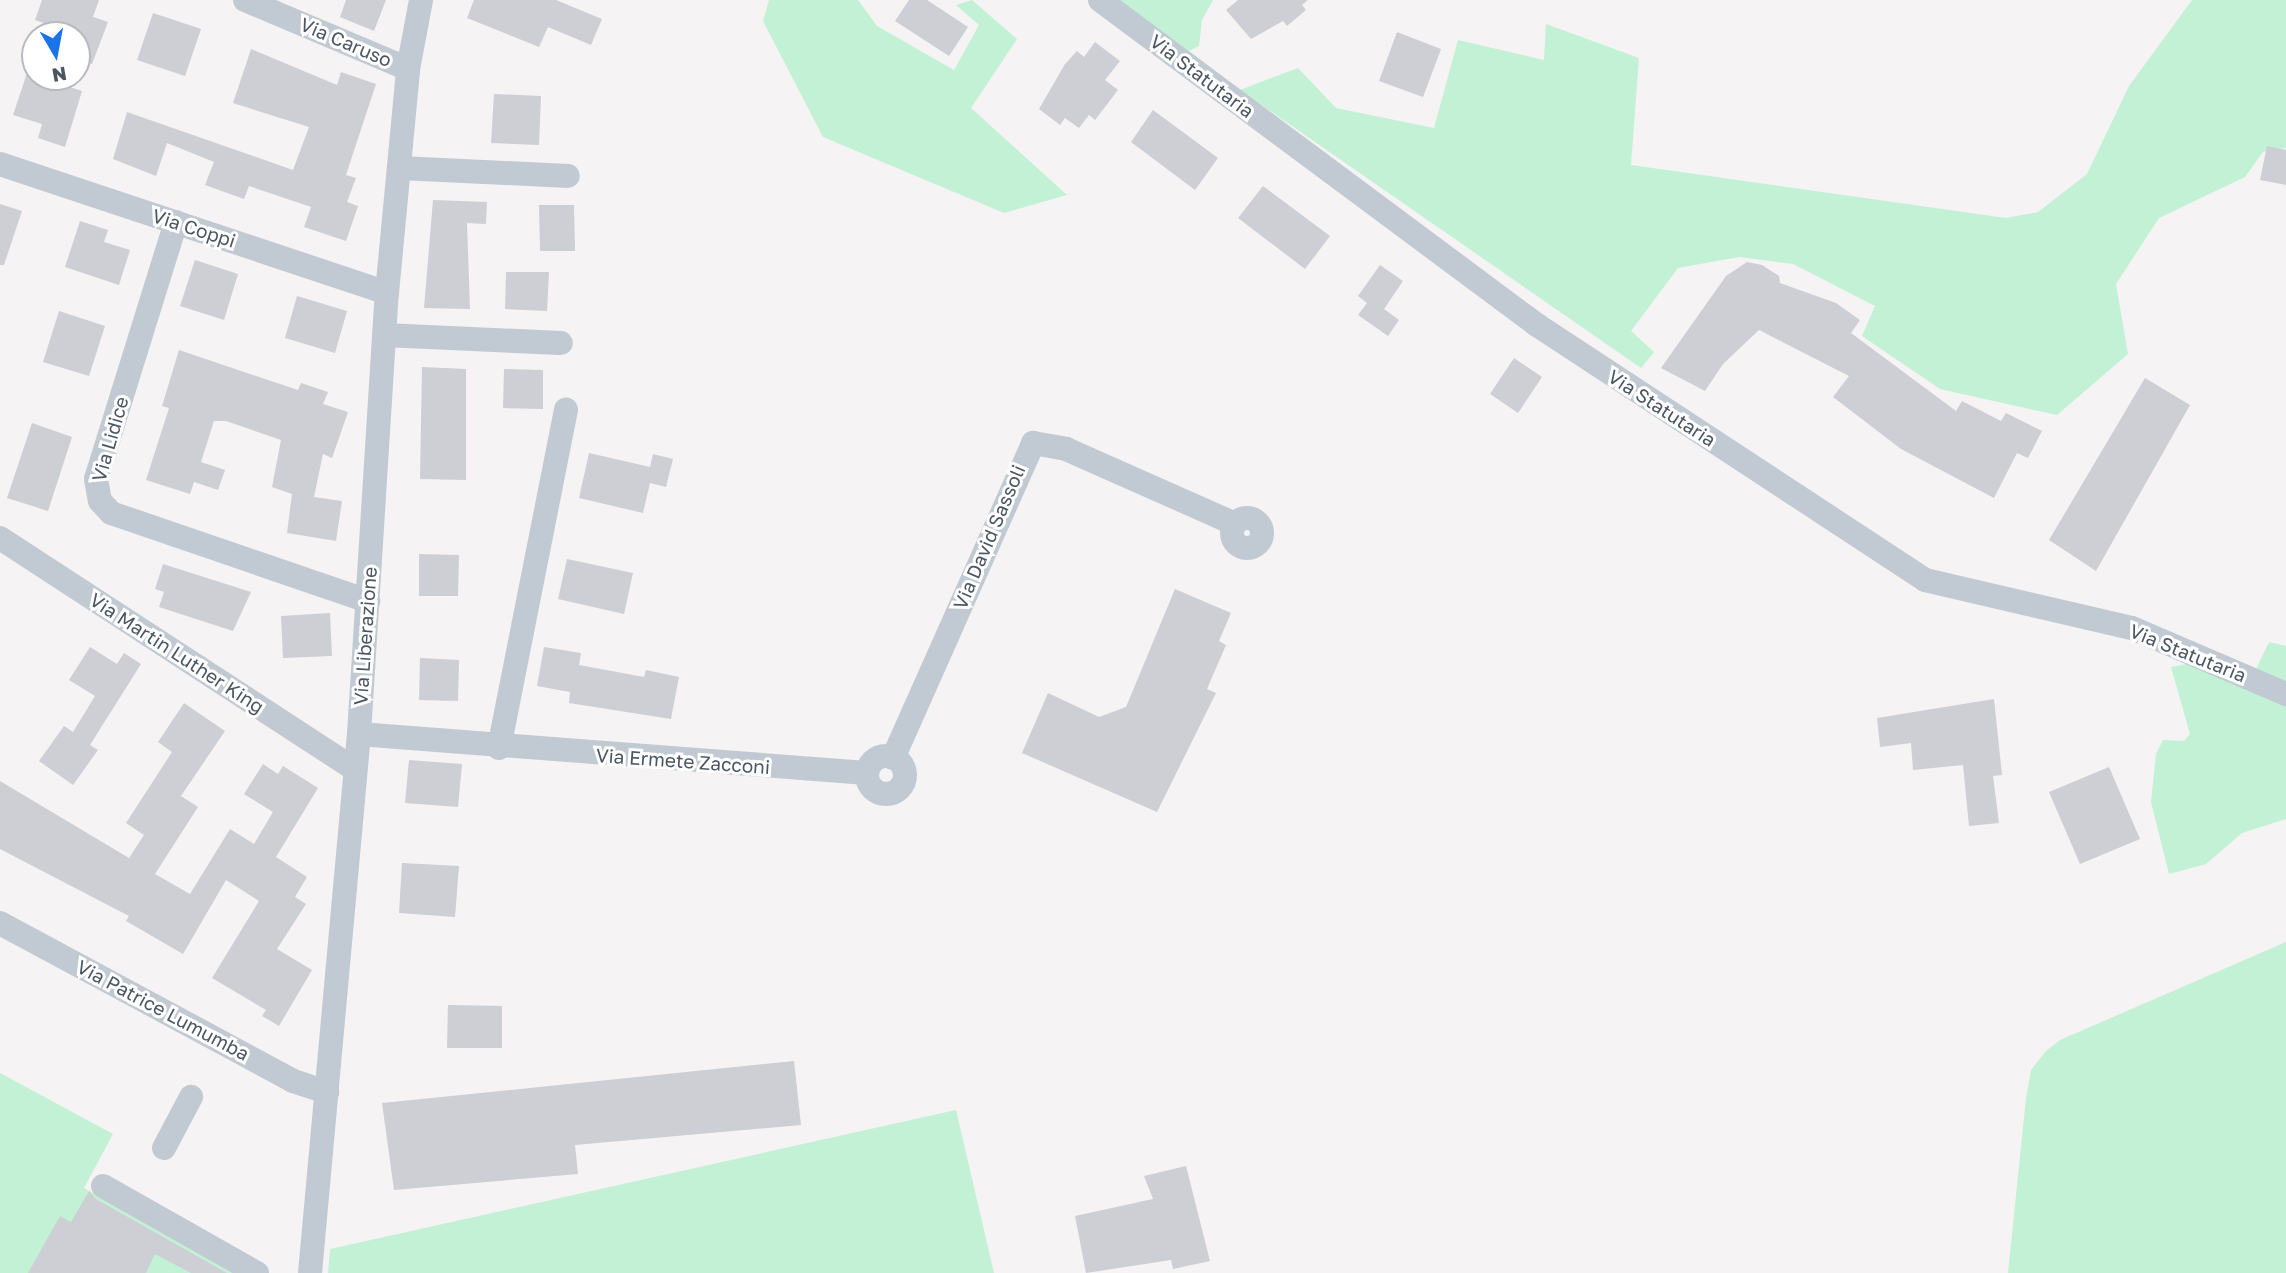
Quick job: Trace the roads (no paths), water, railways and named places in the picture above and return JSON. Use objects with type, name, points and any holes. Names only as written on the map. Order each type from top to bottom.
[{"type":"street","name":"Via Caruso","points":[[245,0],[408,69]]},
{"type":"street","name":"Via Liberazione","points":[[310,1273],[359,734],[387,293],[408,69],[421,0]]},
{"type":"street","name":"Via Statutaria","points":[[1100,0],[1537,325],[1925,580],[2132,628],[2286,694]]},
{"type":"street","name":"Via Coppi","points":[[0,163],[387,293]]},
{"type":"street","points":[[400,168],[568,176]]},
{"type":"street","name":"Via Lidice","points":[[176,222],[96,480],[100,501],[111,513],[368,601]]},
{"type":"street","points":[[384,335],[561,343]]},
{"type":"street","points":[[499,748],[566,410]]},
{"type":"street","name":"Via David Sassoli","points":[[867,773],[878,758],[893,758],[1034,443],[1066,449],[1235,524]]},
{"type":"street","name":"Via Martin Luther King","points":[[0,538],[354,769]]},
{"type":"street","name":"Via Ermete Zacconi","points":[[359,734],[499,748],[867,773]]},
{"type":"street","name":"Via Patrice Lumumba","points":[[0,923],[293,1081],[327,1092]]},
{"type":"street","points":[[164,1148],[191,1097]]},
{"type":"street","points":[[103,1186],[257,1273]]}]
